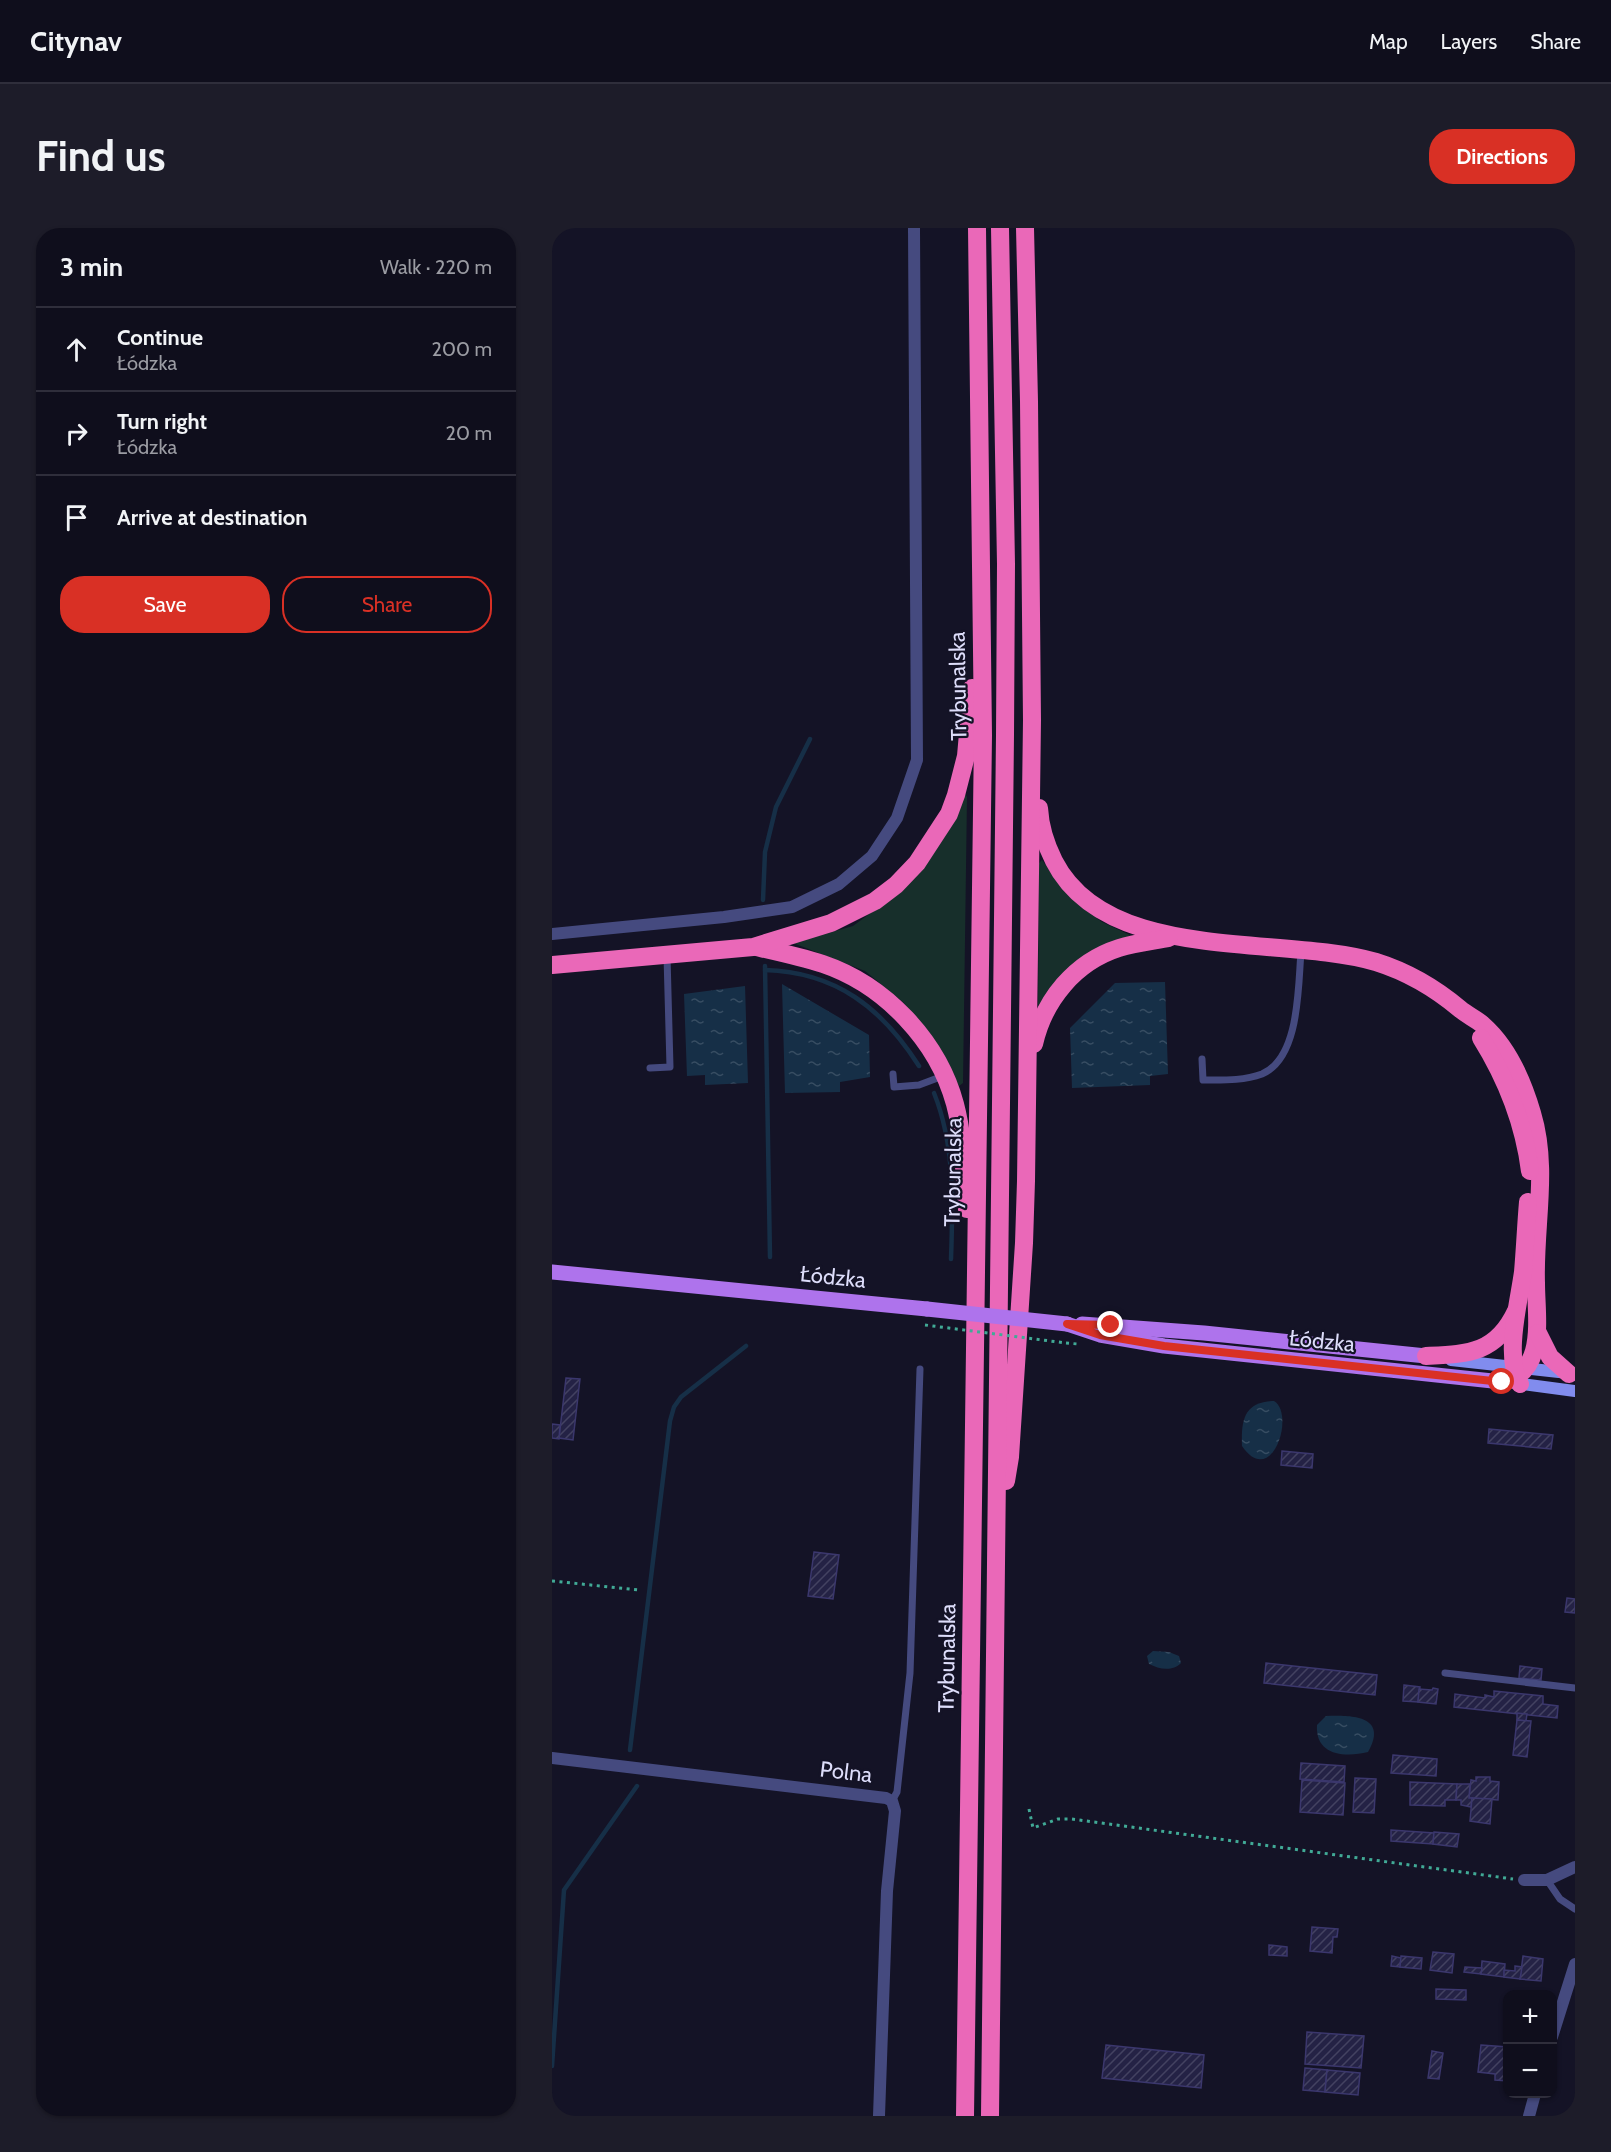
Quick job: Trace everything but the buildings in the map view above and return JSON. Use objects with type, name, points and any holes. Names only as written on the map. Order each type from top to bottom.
[{"type":"highway","name":"Trybunalska","points":[[965,2116],[983,735],[976,228]]},
{"type":"highway","name":"Trybunalska","points":[[990,2116],[1006,564],[1000,228]]},
{"type":"highway","points":[[996,1536],[1010,1457],[1024,1243],[1032,720],[1025,228]]},
{"type":"highway","points":[[552,965],[753,947],[811,930],[850,915],[875,901],[896,885],[917,862],[949,814],[966,756],[971,692],[981,639]]},
{"type":"highway","points":[[1032,720],[1041,825],[1060,872],[1086,901],[1106,915],[1134,927],[1177,937],[1354,957],[1398,970],[1434,988],[1483,1025],[1512,1063],[1524,1089],[1534,1123],[1541,1169],[1535,1272],[1537,1330],[1535,1351],[1516,1376]]},
{"type":"highway","points":[[1027,1081],[1034,1042],[1041,1021],[1052,999],[1070,978],[1089,963],[1112,951],[1177,937]]},
{"type":"highway","points":[[753,947],[824,964],[855,978],[881,995],[898,1010],[932,1052],[945,1075],[955,1103],[960,1129],[976,1297]]},
{"type":"highway","points":[[1466,1013],[1499,1070],[1515,1109],[1525,1142],[1530,1170],[1523,1269],[1513,1352],[1516,1376]]},
{"type":"highway","points":[[1426,1356],[1468,1354],[1486,1346],[1504,1329],[1519,1303]]},
{"type":"highway","points":[[1537,1330],[1547,1353],[1573,1380]]},
{"type":"main road","name":"Łódzka","points":[[552,1272],[1067,1324],[1111,1325],[1204,1333],[1426,1356],[1516,1376],[1573,1380]]},
{"type":"main road","name":"Łódzka","points":[[1067,1324],[1100,1335],[1164,1346],[1573,1380]]},
{"type":"street","points":[[552,934],[724,917],[792,907],[840,884],[872,856],[897,818],[917,760],[914,228]]},
{"type":"street","name":"Polna","points":[[552,1758],[886,1798],[892,1802],[895,1811],[887,1891],[879,2116]]},
{"type":"street","points":[[1524,1880],[1547,1880],[1575,1867]]},
{"type":"street","points":[[1557,2021],[1575,1964]]},
{"type":"street","points":[[1528,2116],[1534,2098]]},
{"type":"lane","points":[[1202,1059],[1203,1080],[1241,1080],[1264,1073],[1280,1059],[1290,1037],[1295,1014],[1301,950]]},
{"type":"lane","points":[[651,1068],[670,1067],[667,953]]},
{"type":"lane","points":[[893,1074],[894,1087],[919,1085],[945,1075]]},
{"type":"lane","points":[[892,1802],[897,1792],[910,1672],[920,1370]]},
{"type":"lane","points":[[1446,1673],[1575,1688]]},
{"type":"lane","points":[[1547,1880],[1560,1899],[1575,1909]]},
{"type":"path","points":[[925,1325],[1066,1342]]},
{"type":"path","points":[[552,1581],[639,1590]]},
{"type":"path","points":[[1029,1809],[1033,1828],[1058,1819],[1072,1819],[1501,1879],[1524,1880]]},
{"type":"green space","points":[[964,792],[967,797],[963,1083],[959,1086],[939,1051],[903,1002],[865,971],[793,943],[853,926],[903,889],[943,839]]},
{"type":"green space","points":[[1042,860],[1081,907],[1102,922],[1132,936],[1038,1005],[1039,863]]},
{"type":"water","points":[[1165,982],[1168,1074],[1150,1076],[1150,1085],[1072,1088],[1070,1028],[1115,983]]},
{"type":"water","points":[[782,984],[869,1035],[870,1077],[840,1082],[840,1092],[785,1093]]},
{"type":"water","points":[[745,986],[748,1083],[705,1085],[705,1075],[687,1076],[684,994]]},
{"type":"water","points":[[1274,1401],[1280,1409],[1282,1420],[1277,1445],[1271,1454],[1262,1459],[1253,1457],[1242,1446],[1242,1428],[1246,1414],[1256,1405]]},
{"type":"water","points":[[1153,1651],[1169,1652],[1179,1656],[1181,1663],[1170,1669],[1153,1666],[1149,1664],[1147,1656]]},
{"type":"water","points":[[1326,1716],[1355,1717],[1370,1724],[1374,1731],[1368,1752],[1350,1755],[1333,1752],[1326,1748],[1321,1743],[1317,1725]]},
{"type":"waterway","points":[[763,900],[765,852],[776,807],[810,739]]},
{"type":"waterway","points":[[765,966],[770,1257]]},
{"type":"waterway","points":[[765,970],[790,972],[814,978],[855,997],[889,1027],[919,1066]]},
{"type":"waterway","points":[[934,1093],[946,1133],[949,1154],[952,1196],[951,1259]]},
{"type":"waterway","points":[[630,1750],[670,1421],[674,1407],[681,1397],[746,1346]]},
{"type":"waterway","points":[[552,2066],[564,1890],[637,1786]]},
{"type":"route","points":[[1111,1325],[1067,1324],[1100,1335],[1164,1346],[1502,1382]]}]
